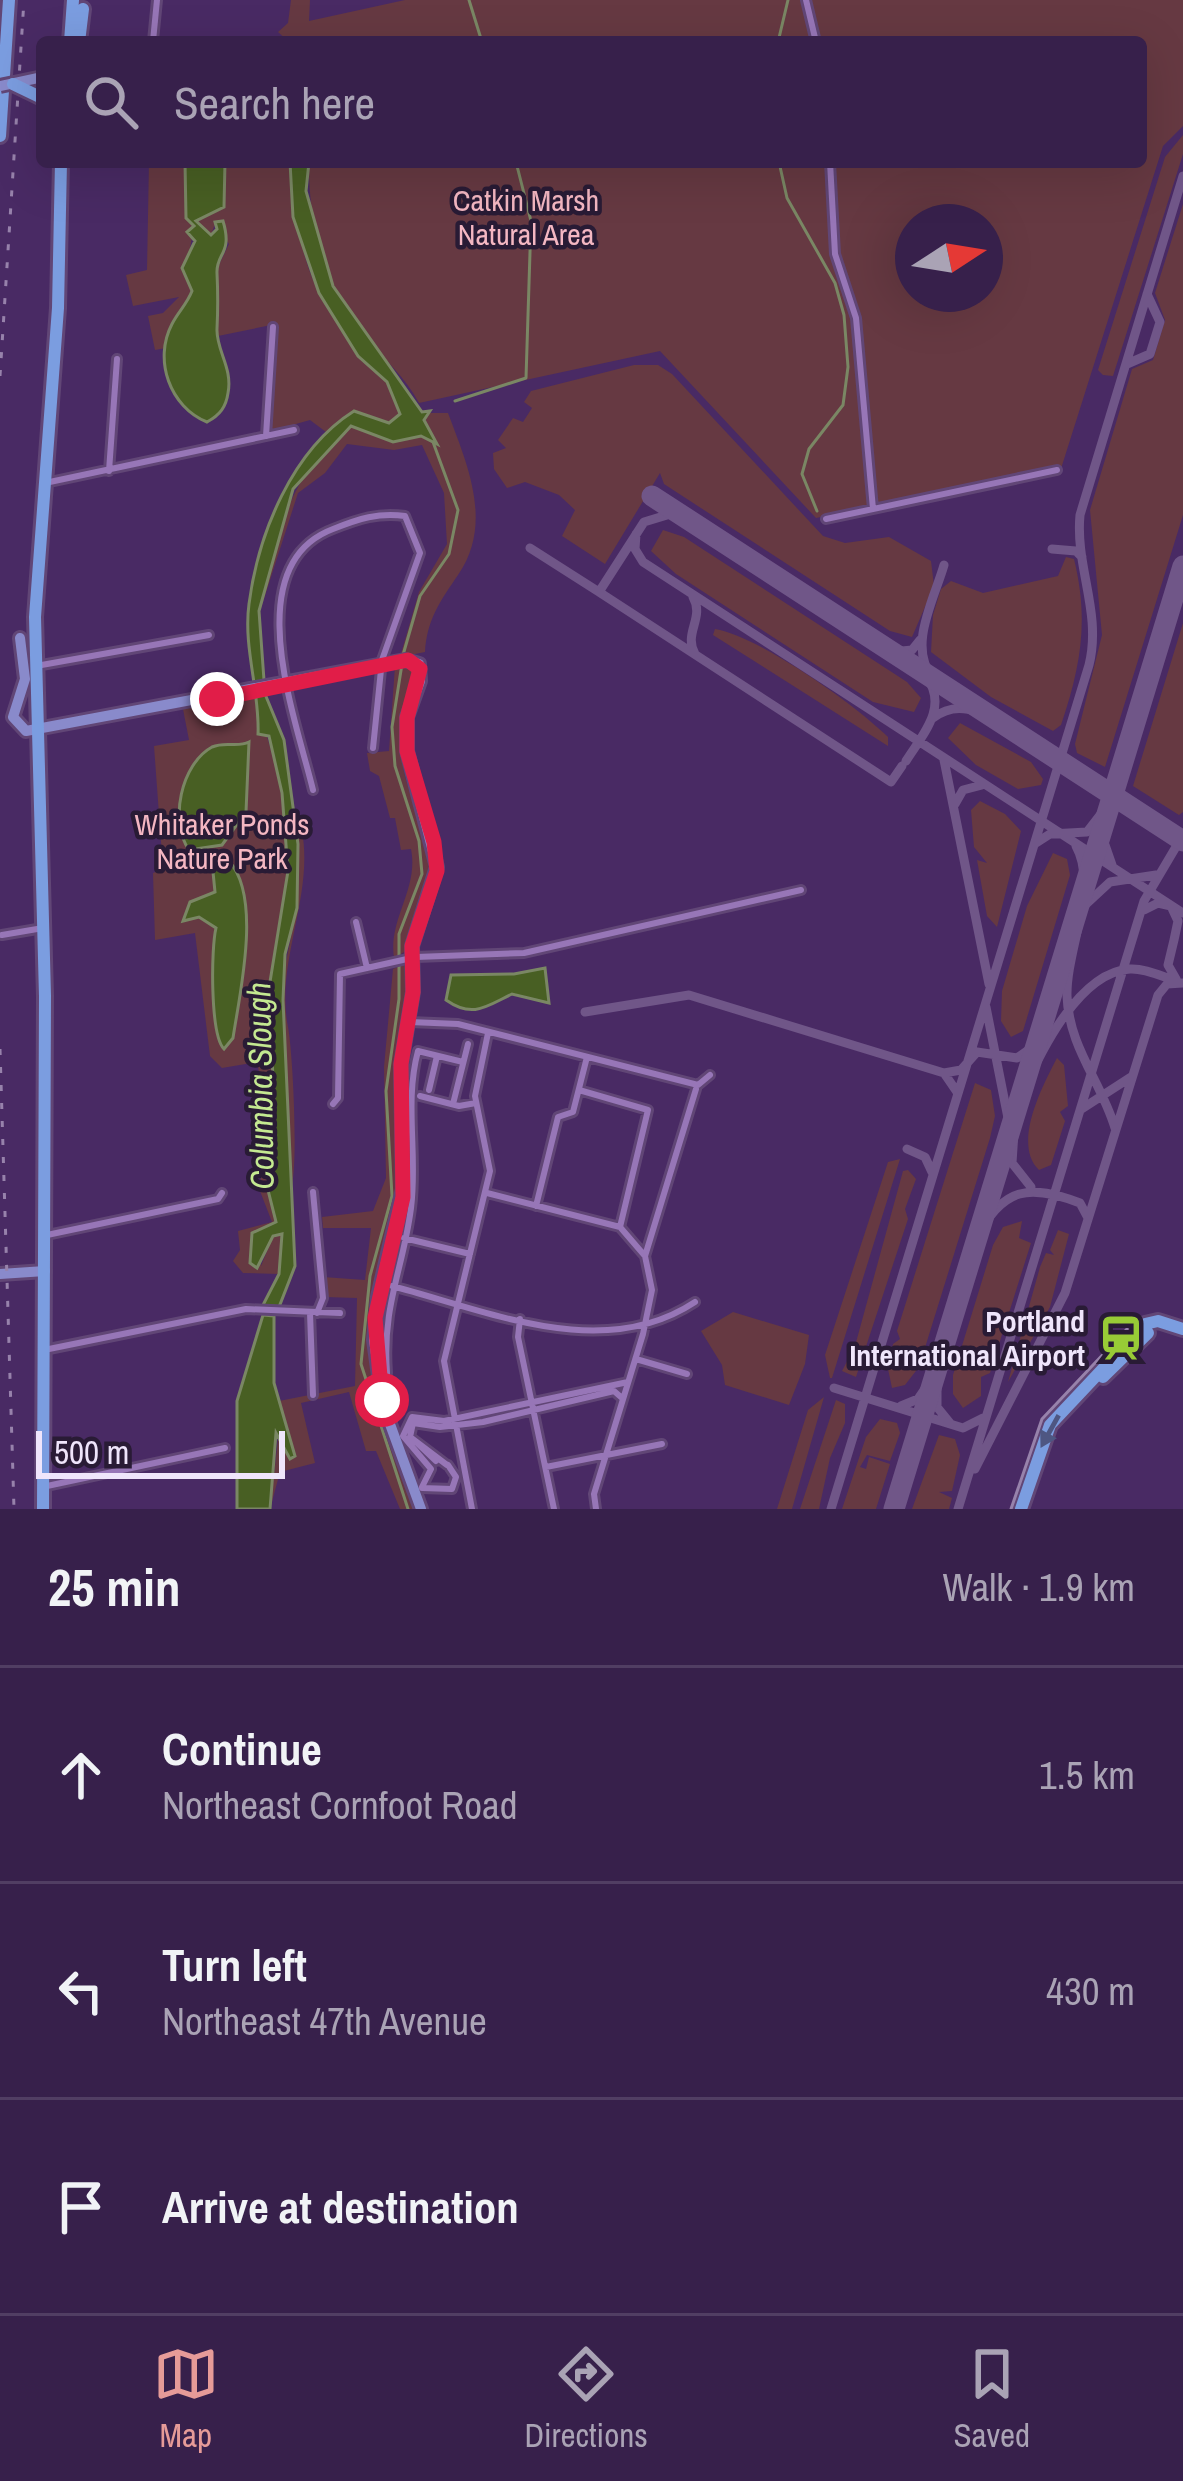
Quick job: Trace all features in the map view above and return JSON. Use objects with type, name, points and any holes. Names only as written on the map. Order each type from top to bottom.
[{"type":"main road","points":[[72,35],[81,3]]},
{"type":"main road","points":[[72,35],[81,3]]},
{"type":"main road","points":[[0,136],[6,4]]},
{"type":"main road","points":[[7,85],[36,96]]},
{"type":"main road","points":[[43,1509],[46,1235],[36,667],[58,306],[61,168]]},
{"type":"main road","points":[[1021,1509],[1050,1425],[1116,1354],[1154,1329],[1183,1332]]},
{"type":"main road","points":[[1074,1399],[1134,1342]]},
{"type":"street","points":[[153,36],[157,0]]},
{"type":"street","points":[[806,0],[815,36]]},
{"type":"street","points":[[830,168],[835,254],[856,318],[873,509]]},
{"type":"street","points":[[266,436],[273,327]]},
{"type":"street","points":[[109,471],[117,359]]},
{"type":"street","points":[[45,484],[294,430]]},
{"type":"street","points":[[826,519],[1057,470]]},
{"type":"street","points":[[313,790],[285,686],[281,604],[300,548],[361,518],[390,514],[405,516],[418,541],[418,559],[398,602],[381,665],[373,748]]},
{"type":"street","points":[[36,667],[209,635]]},
{"type":"street","points":[[20,638],[25,679],[14,721],[22,730],[250,693],[406,661],[421,674],[408,709],[407,751],[437,863],[403,959],[407,1022],[400,1089],[403,1197],[386,1285],[388,1372]]},
{"type":"street","points":[[334,1104],[340,1049],[338,976],[403,959],[524,953],[801,890]]},
{"type":"street","points":[[356,922],[367,968]]},
{"type":"street","points":[[2,935],[43,928]]},
{"type":"street","points":[[407,1022],[458,1024],[698,1084],[710,1075]]},
{"type":"street","points":[[472,1509],[444,1361],[491,1154],[476,1103],[488,1033]]},
{"type":"street","points":[[453,1104],[468,1044]]},
{"type":"street","points":[[421,1509],[377,1378],[374,1325],[404,1238],[413,1174],[409,1089],[418,1051],[463,1062]]},
{"type":"street","points":[[429,1090],[437,1056]]},
{"type":"street","points":[[536,1206],[559,1118],[573,1112],[587,1057]]},
{"type":"street","points":[[596,1509],[594,1494],[652,1290],[645,1256],[696,1089]]},
{"type":"street","points":[[579,1090],[648,1110],[620,1228]]},
{"type":"street","points":[[420,1096],[453,1104],[476,1103]]},
{"type":"street","points":[[313,1192],[322,1296],[313,1314],[313,1395]]},
{"type":"street","points":[[485,1192],[620,1228],[645,1256]]},
{"type":"street","points":[[46,1235],[218,1199],[223,1193]]},
{"type":"street","points":[[404,1238],[470,1254]]},
{"type":"street","points":[[0,1274],[45,1271]]},
{"type":"street","points":[[386,1285],[583,1334],[643,1323],[695,1302]]},
{"type":"street","points":[[44,1350],[246,1309],[340,1313]]},
{"type":"street","points":[[520,1319],[554,1509]]},
{"type":"street","points":[[635,1359],[687,1374]]},
{"type":"street","points":[[418,1489],[452,1489],[456,1477],[412,1439],[408,1431],[413,1423],[454,1422],[627,1385]]},
{"type":"street","points":[[532,1405],[627,1385]]},
{"type":"street","points":[[614,1391],[622,1402]]},
{"type":"street","points":[[418,1489],[431,1468],[406,1440],[404,1426],[417,1416],[454,1422]]},
{"type":"street","points":[[546,1467],[662,1444]]},
{"type":"street","points":[[43,1486],[225,1448]]},
{"type":"green space","name":"Catkin Marsh Natural Area","points":[[291,0],[310,0],[309,21],[405,0],[1183,0],[1183,126],[1163,146],[1059,475],[999,487],[997,480],[816,518],[660,351],[419,403],[351,317],[329,275],[315,230],[309,168],[1147,168],[1147,36],[282,36],[278,32],[288,23]]},
{"type":"green space","points":[[1183,135],[1183,154],[1113,376],[1103,375],[1098,370],[1165,157]]},
{"type":"green space","points":[[149,168],[185,168],[186,218],[194,226],[185,276],[192,291],[169,330],[166,348],[155,350],[148,316],[163,313],[179,297],[133,306],[126,275],[147,270]]},
{"type":"green space","points":[[225,168],[291,168],[300,234],[316,287],[392,389],[398,420],[389,423],[354,411],[326,432],[310,420],[271,431],[276,324],[218,336],[217,269],[229,244],[215,224],[211,235],[196,221],[224,179]]},
{"type":"green space","points":[[1183,204],[1183,515],[1105,767],[1077,753],[1075,744],[1102,635],[1090,510],[1132,369],[1153,360],[1165,320],[1155,293]]},
{"type":"green space","points":[[634,365],[658,365],[672,374],[823,536],[845,543],[889,537],[931,561],[934,586],[912,637],[890,631],[664,484],[660,473],[605,564],[562,536],[575,510],[559,495],[525,482],[507,488],[494,469],[493,453],[506,448],[498,440],[513,418],[523,422],[532,408],[524,402],[531,391]]},
{"type":"green space","points":[[448,413],[469,473],[476,514],[469,555],[436,610],[425,652],[400,657],[419,592],[447,544],[444,493],[422,445],[394,450],[347,444],[325,473],[298,493],[260,611],[279,532],[301,482],[316,459],[356,424],[393,442],[422,436],[436,444],[424,417]]},
{"type":"green space","points":[[663,530],[684,537],[907,682],[921,698],[914,712],[873,702],[676,574],[651,551]]},
{"type":"green space","points":[[1066,557],[1074,559],[1079,581],[1081,643],[1061,725],[1053,731],[991,697],[931,652],[933,615],[941,589],[951,581],[983,593],[1058,576]]},
{"type":"green space","points":[[1183,623],[1183,812],[1179,815],[1133,786]]},
{"type":"green space","points":[[715,629],[756,644],[806,674],[873,723],[888,737],[888,746],[713,635]]},
{"type":"green space","points":[[410,664],[414,678],[401,754],[432,861],[406,951],[394,958],[395,930],[411,877],[411,849],[401,850],[395,818],[390,818],[379,776],[370,771],[367,753],[389,751],[395,666]]},
{"type":"green space","name":"Whitaker Ponds Nature Park","points":[[255,696],[281,784],[288,871],[269,988],[274,1102],[268,1190],[276,1222],[259,1229],[261,1266],[273,1236],[282,1234],[279,1274],[243,1273],[233,1261],[240,1250],[238,1231],[272,1222],[260,1191],[266,1082],[261,1082],[257,1062],[222,1068],[210,1056],[195,933],[155,940],[153,873],[163,869],[154,746],[189,740],[183,709]]},
{"type":"green space","points":[[960,723],[1031,762],[1043,779],[1041,785],[1018,789],[976,765],[948,738]]},
{"type":"green space","points":[[980,801],[1005,814],[1021,831],[997,927],[987,916],[977,860],[987,863],[974,847],[971,810]]},
{"type":"green space","points":[[302,831],[303,880],[285,1003],[294,1113],[290,1192],[283,976],[297,908],[297,832]]},
{"type":"green space","points":[[1053,853],[1067,859],[1070,875],[1023,1031],[1011,1037],[1001,1021],[1002,991],[1027,906]]},
{"type":"green space","points":[[404,964],[409,985],[402,1176],[371,1358],[418,1509],[400,1509],[376,1451],[366,1451],[349,1392],[301,1403],[315,1463],[280,1472],[270,1509],[279,1431],[290,1458],[279,1401],[355,1386],[357,1298],[325,1297],[323,1277],[365,1280],[371,1228],[323,1228],[322,1217],[373,1211],[386,1178],[384,1067],[393,969]]},
{"type":"green space","points":[[1057,1058],[1064,1065],[1068,1106],[1060,1112],[1065,1121],[1051,1165],[1039,1170],[1031,1159],[1029,1131]]},
{"type":"green space","points":[[975,1083],[991,1090],[995,1116],[990,1138],[919,1367],[905,1385],[892,1388],[888,1369],[893,1344],[900,1339],[897,1331]]},
{"type":"green space","points":[[900,1159],[830,1378],[825,1355],[888,1162]]},
{"type":"green space","points":[[903,1171],[916,1179],[905,1209],[908,1219],[856,1377],[842,1371],[855,1346]]},
{"type":"green space","points":[[1022,1221],[1019,1238],[1031,1243],[1008,1316],[995,1318],[1005,1325],[990,1373],[981,1377],[981,1396],[963,1408],[953,1394],[953,1375],[993,1245],[1003,1227]]},
{"type":"green space","points":[[1058,1230],[1069,1234],[1050,1307],[1008,1382],[1040,1267],[1046,1253],[1054,1255],[1050,1250]]},
{"type":"green space","points":[[733,1312],[809,1335],[805,1364],[789,1405],[725,1385],[722,1365],[701,1331]]},
{"type":"green space","points":[[824,1397],[792,1509],[777,1509],[808,1410]]},
{"type":"green space","points":[[836,1400],[845,1404],[845,1423],[830,1458],[819,1509],[800,1509]]},
{"type":"green space","points":[[880,1419],[897,1423],[900,1433],[890,1461],[867,1455],[860,1467],[866,1469],[869,1457],[890,1464],[876,1509],[842,1509],[866,1437]]},
{"type":"green space","points":[[939,1435],[955,1439],[960,1455],[952,1491],[939,1492],[952,1498],[949,1509],[912,1509]]},
{"type":"shaded area","points":[[185,168],[225,168],[224,207],[196,221],[211,235],[217,229],[215,222],[223,221],[226,240],[217,266],[217,329],[228,393],[222,410],[207,422],[183,405],[165,367],[167,338],[192,291],[182,268],[195,241],[187,232],[194,226],[186,218]]},
{"type":"shaded area","points":[[290,168],[308,168],[306,191],[333,286],[422,412],[430,411],[424,420],[437,444],[421,436],[393,442],[351,426],[293,489],[259,611],[265,694],[284,740],[298,844],[297,908],[285,954],[283,1000],[295,1266],[279,1307],[263,1305],[279,1274],[282,1234],[273,1236],[257,1268],[250,1263],[252,1233],[276,1222],[268,1190],[274,1102],[269,988],[288,871],[282,793],[269,736],[258,734],[249,604],[270,522],[313,448],[354,411],[389,423],[400,414],[387,382],[358,356],[319,293],[293,217]]},
{"type":"shaded area","points":[[249,742],[246,812],[222,845],[189,850],[179,809],[193,766],[212,747]]},
{"type":"shaded area","points":[[229,861],[245,897],[247,921],[233,1038],[224,1049],[214,1010],[216,928],[199,917],[183,921],[190,902],[215,892],[213,872],[220,862]]},
{"type":"shaded area","points":[[545,968],[549,1003],[512,994],[472,1010],[446,1000],[451,975],[514,974]]},
{"type":"shaded area","points":[[263,1315],[274,1316],[274,1383],[295,1456],[290,1459],[276,1433],[270,1509],[237,1509],[237,1401]]},
{"type":"waterway","points":[[469,0],[480,36]]},
{"type":"waterway","points":[[779,36],[788,0]]},
{"type":"waterway","points":[[455,401],[526,378],[531,221],[518,168]]},
{"type":"waterway","points":[[780,168],[787,198],[835,283],[844,315],[848,367],[843,405],[809,449],[802,474],[817,511]]},
{"type":"waterway","name":"Columbia Slough","points":[[403,655],[420,596],[449,554],[458,510],[433,442]]},
{"type":"waterway","name":"Columbia Slough","points":[[402,664],[392,727],[395,766],[419,841],[422,874],[399,934],[399,999],[386,1091],[392,1196],[370,1276],[361,1364],[408,1509]]},
{"type":"taxiway","points":[[831,1509],[1089,665],[1091,608],[1080,515],[1183,176]]},
{"type":"taxiway","points":[[1127,364],[1150,354],[1160,322],[1147,294]]},
{"type":"taxiway","points":[[677,512],[644,522],[599,592],[891,782],[902,766]]},
{"type":"taxiway","points":[[636,534],[635,549],[643,562],[1183,913]]},
{"type":"taxiway","points":[[530,548],[599,592]]},
{"type":"taxiway","points":[[1052,549],[1076,551],[1082,557]]},
{"type":"taxiway","points":[[933,678],[922,652],[922,638],[944,565]]},
{"type":"taxiway","points":[[693,597],[695,654]]},
{"type":"taxiway","points":[[892,652],[912,650],[920,640]]},
{"type":"taxiway","points":[[906,761],[934,709],[926,676]]},
{"type":"taxiway","points":[[933,718],[963,709],[1011,729]]},
{"type":"taxiway","points":[[944,760],[989,984]]},
{"type":"taxiway","points":[[955,804],[963,790],[982,785]]},
{"type":"taxiway","points":[[1036,843],[1050,834],[1087,832],[1111,801]]},
{"type":"taxiway","points":[[1108,812],[1104,842],[1112,865]]},
{"type":"taxiway","points":[[958,1509],[1144,901],[1183,835]]},
{"type":"taxiway","points":[[1076,846],[1084,880],[1068,978],[1069,1015],[1115,1128]]},
{"type":"taxiway","points":[[1083,907],[1110,882],[1156,875]]},
{"type":"taxiway","points":[[1144,910],[1158,903],[1171,906],[1178,921],[1174,940]]},
{"type":"taxiway","points":[[1174,940],[1168,965],[1176,979]]},
{"type":"taxiway","points":[[1021,1096],[1063,1018],[1094,984],[1130,969],[1177,981]]},
{"type":"taxiway","points":[[975,1469],[1065,1293],[1158,995],[1167,984],[1183,983]]},
{"type":"taxiway","points":[[585,1012],[689,995],[944,1073],[957,1092]]},
{"type":"taxiway","points":[[986,1007],[1008,1118],[1006,1143]]},
{"type":"taxiway","points":[[944,1073],[961,1070],[977,1052],[1017,1058],[1037,1044]]},
{"type":"taxiway","points":[[1080,1110],[1131,1077]]},
{"type":"taxiway","points":[[1015,1116],[1012,1163],[1031,1187]]},
{"type":"taxiway","points":[[907,1149],[925,1157],[932,1172]]},
{"type":"taxiway","points":[[978,1236],[1008,1199],[1032,1192],[1080,1203],[1088,1218]]},
{"type":"taxiway","points":[[901,1406],[918,1399],[937,1371],[937,1407],[950,1423]]},
{"type":"taxiway","points":[[834,1388],[963,1428],[983,1418]]},
{"type":"runway","points":[[652,496],[1183,841]]},
{"type":"runway","points":[[894,1509],[1183,566]]},
{"type":"tram line","points":[[1011,1509],[1042,1419],[1127,1329]]},
{"type":"railway","points":[[0,376],[24,0]]},
{"type":"railway","points":[[0,1049],[14,1509]]},
{"type":"place","name":"Portland International Airport","points":[[1121,1338]]},
{"type":"route","points":[[217,699],[408,660],[420,669],[407,718],[407,751],[414,788],[434,842],[437,871],[412,946],[413,992],[401,1064],[403,1197],[375,1318],[382,1400]]}]
